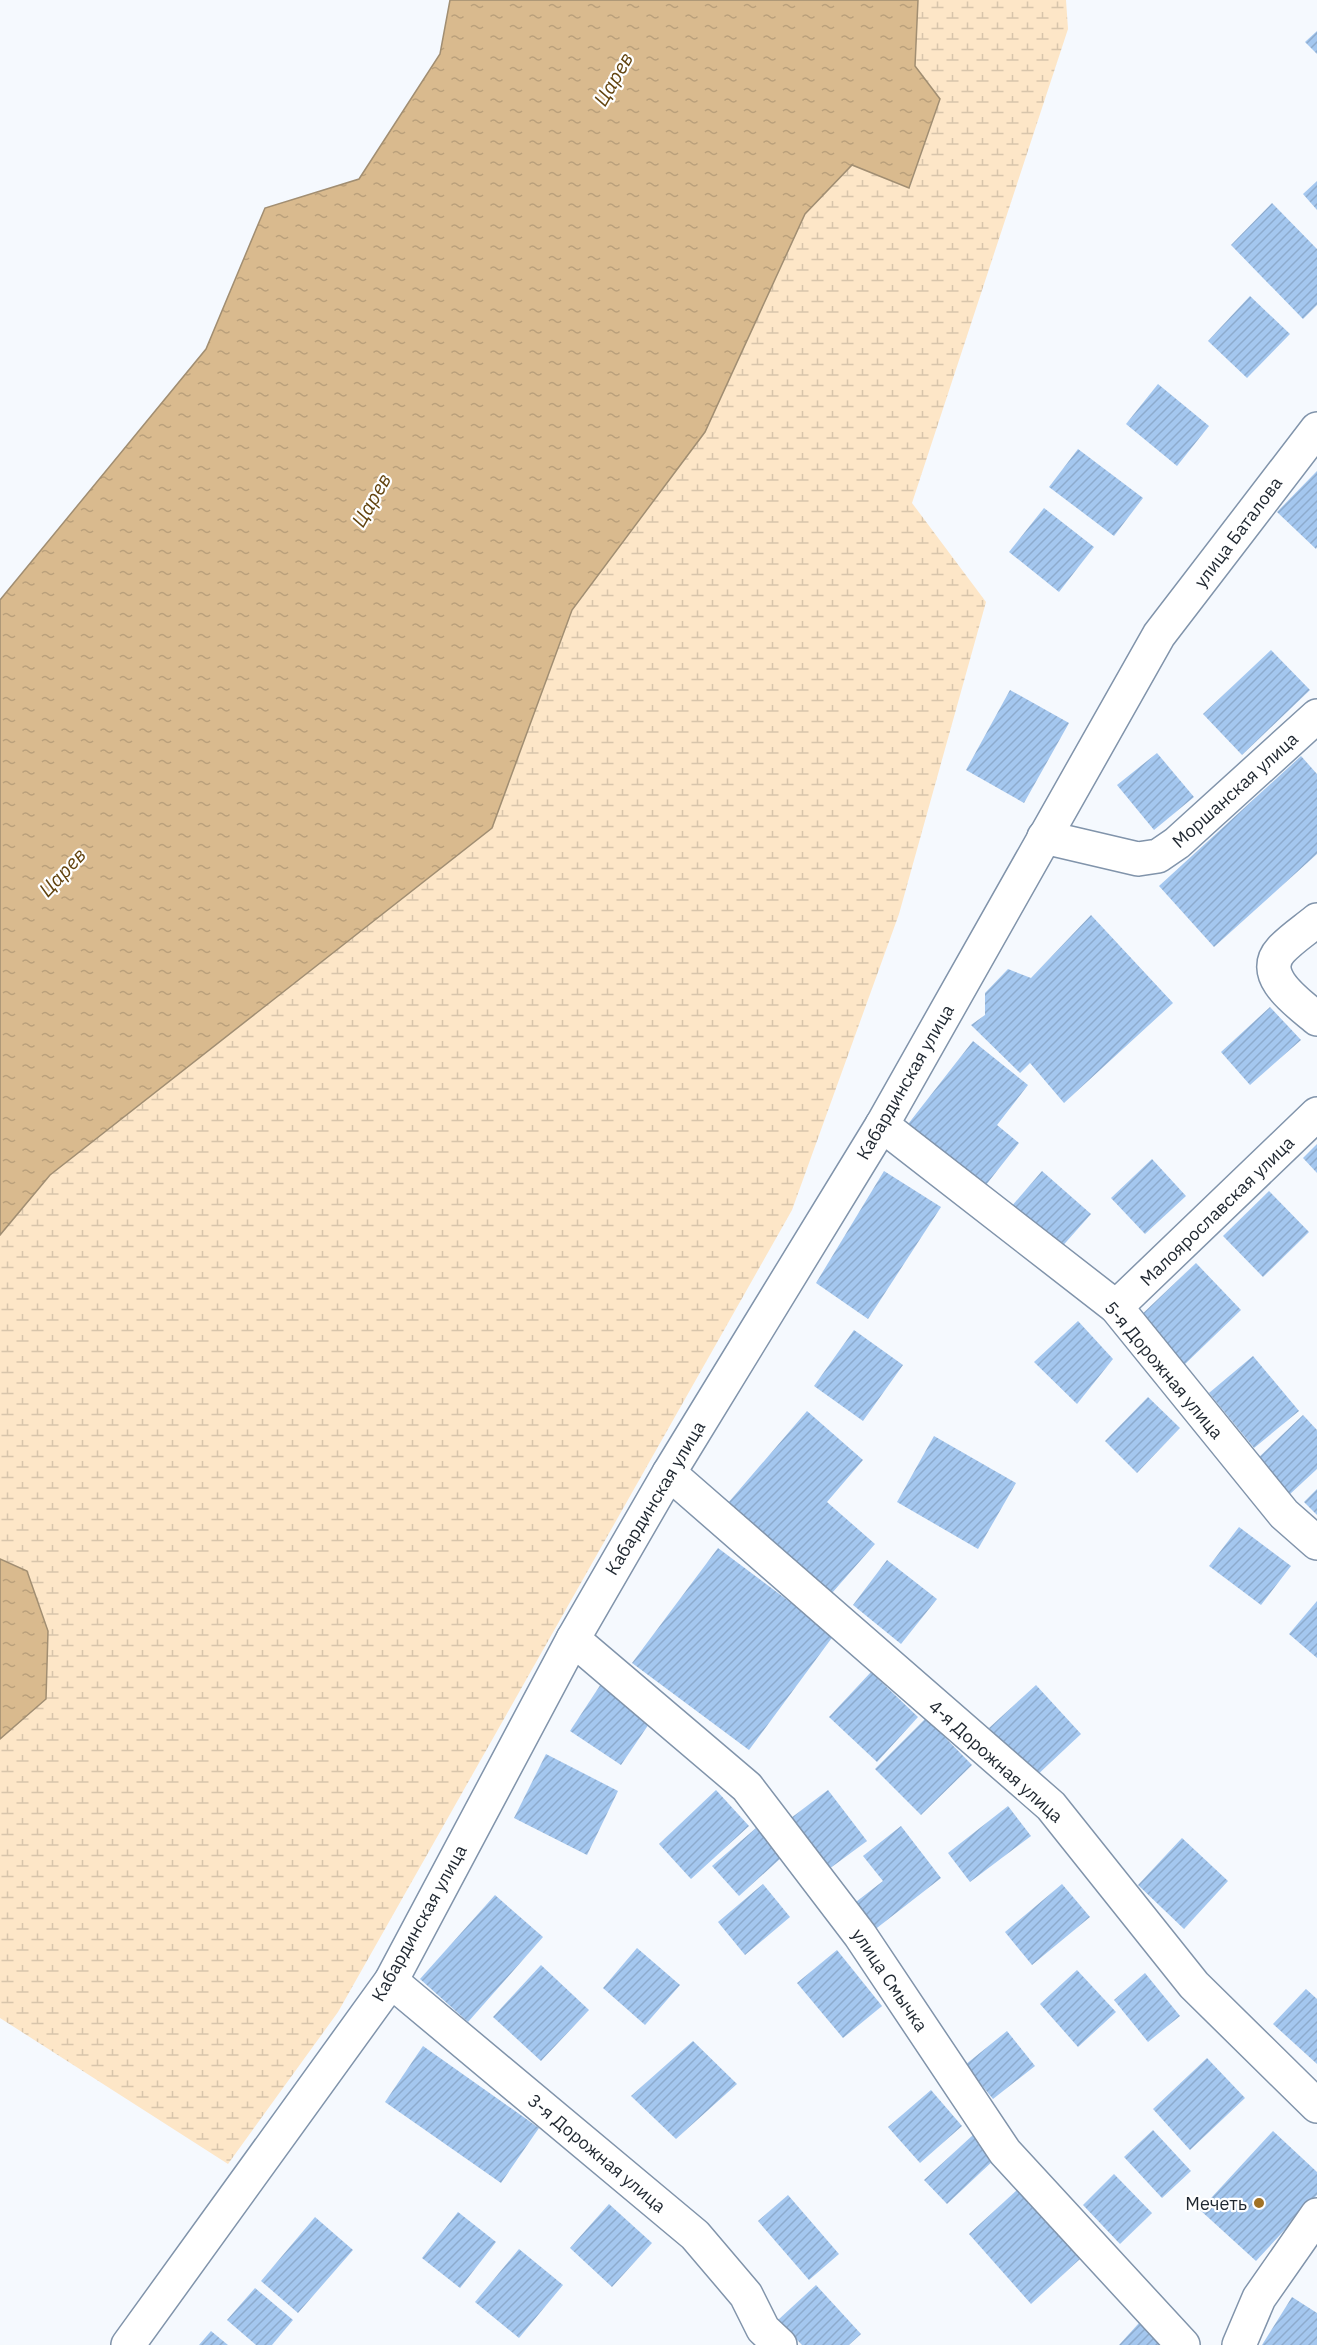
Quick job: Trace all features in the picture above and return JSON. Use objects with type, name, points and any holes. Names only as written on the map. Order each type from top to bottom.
[{"type":"street","name":"улица Баталова","points":[[1159,635],[1317,429]]},
{"type":"street","name":"Кабардинская улица","points":[[129,2345],[391,1981],[573,1639],[669,1473],[882,1125],[1159,635]]},
{"type":"street","name":"Моршанская улица","points":[[1044,837],[1138,859],[1158,856],[1177,843],[1317,716]]},
{"type":"street","points":[[1317,921],[1280,951],[1275,961],[1275,974],[1286,992],[1317,1019]]},
{"type":"street","name":"Малоярославская улица","points":[[1116,1307],[1317,1114]]},
{"type":"street","name":"5-я Дорожная улица","points":[[882,1125],[1116,1307],[1284,1514],[1317,1543]]},
{"type":"street","name":"4-я Дорожная улица","points":[[669,1473],[1051,1806],[1194,1985],[1317,2106]]},
{"type":"street","name":"улица Смычка","points":[[573,1639],[747,1787],[860,1935],[1005,2152],[1183,2345]]},
{"type":"street","name":"3-я Дорожная улица","points":[[391,1981],[695,2235],[746,2295],[763,2329],[780,2345]]},
{"type":"street","points":[[1239,2345],[1259,2298],[1317,2215]]},
{"type":"green space","points":[[918,0],[1066,0],[1068,29],[912,503],[986,602],[899,914],[792,1210],[338,2012],[228,2164],[0,2018],[0,1739],[46,1699],[27,1571],[0,1559],[0,1235],[50,1175],[492,828],[572,610],[705,432],[805,214],[852,165],[910,187],[940,99],[915,66]]},
{"type":"water","name":"Царев","points":[[450,0],[918,0],[915,66],[940,99],[909,188],[852,165],[805,214],[705,432],[572,610],[492,828],[50,1175],[0,1235],[0,600],[206,349],[265,208],[359,179],[440,54]]},
{"type":"water","points":[[0,1559],[27,1571],[48,1631],[46,1699],[0,1739]]},
{"type":"building","points":[[1317,31],[1317,54],[1305,42]]},
{"type":"building","points":[[1317,181],[1317,210],[1303,194]]},
{"type":"building","points":[[1272,203],[1317,249],[1317,305],[1303,319],[1231,245]]},
{"type":"building","points":[[1250,296],[1290,334],[1247,378],[1208,341]]},
{"type":"building","points":[[1158,384],[1209,426],[1177,466],[1126,424]]},
{"type":"building","points":[[1078,449],[1143,498],[1114,536],[1049,487]]},
{"type":"building","points":[[1317,471],[1317,547],[1316,549],[1277,512]]},
{"type":"building","points":[[1044,508],[1094,547],[1059,592],[1009,552]]},
{"type":"building","points":[[1271,650],[1310,690],[1242,755],[1203,714]]},
{"type":"building","points":[[1010,690],[1069,723],[1024,803],[966,770]]},
{"type":"building","points":[[1157,753],[1194,797],[1154,830],[1117,785]]},
{"type":"building","points":[[1301,756],[1317,774],[1317,854],[1214,947],[1159,886]]},
{"type":"building","points":[[1091,915],[1173,1003],[1064,1103],[1030,1063],[1020,1073],[971,1025],[985,1015],[985,993],[1008,969],[1031,978]]},
{"type":"building","points":[[1270,1007],[1301,1040],[1250,1085],[1221,1052]]},
{"type":"building","points":[[973,1041],[1028,1085],[997,1125],[1019,1143],[982,1190],[905,1128]]},
{"type":"building","points":[[1317,1144],[1317,1173],[1303,1158]]},
{"type":"building","points":[[1152,1159],[1186,1196],[1145,1234],[1111,1198]]},
{"type":"building","points":[[884,1171],[941,1207],[868,1319],[816,1283]]},
{"type":"building","points":[[1042,1171],[1091,1214],[1059,1250],[1011,1207]]},
{"type":"building","points":[[1269,1191],[1309,1232],[1263,1277],[1223,1236]]},
{"type":"building","points":[[1196,1263],[1241,1310],[1183,1366],[1138,1318]]},
{"type":"building","points":[[1078,1321],[1113,1359],[1077,1404],[1034,1362]]},
{"type":"building","points":[[854,1330],[903,1365],[863,1421],[814,1386]]},
{"type":"building","points":[[1253,1356],[1299,1411],[1254,1448],[1209,1393]]},
{"type":"building","points":[[1148,1397],[1180,1428],[1137,1473],[1105,1441]]},
{"type":"building","points":[[807,1411],[863,1460],[827,1502],[875,1544],[832,1593],[728,1503]]},
{"type":"building","points":[[1303,1415],[1317,1430],[1317,1469],[1289,1495],[1256,1460]]},
{"type":"building","points":[[934,1436],[1016,1483],[978,1549],[897,1502]]},
{"type":"building","points":[[1317,1489],[1317,1515],[1304,1502]]},
{"type":"building","points":[[1239,1527],[1291,1566],[1261,1605],[1209,1566]]},
{"type":"building","points":[[718,1548],[834,1635],[749,1750],[632,1663]]},
{"type":"building","points":[[887,1560],[937,1599],[901,1644],[853,1605]]},
{"type":"building","points":[[1317,1601],[1317,1658],[1289,1634]]},
{"type":"building","points":[[871,1672],[918,1717],[877,1762],[829,1717]]},
{"type":"building","points":[[601,1684],[653,1718],[621,1765],[570,1731]]},
{"type":"building","points":[[1036,1685],[1081,1734],[1034,1778],[989,1728]]},
{"type":"building","points":[[926,1718],[972,1765],[921,1815],[875,1769]]},
{"type":"building","points":[[546,1754],[618,1791],[587,1855],[514,1818]]},
{"type":"building","points":[[716,1790],[749,1826],[691,1879],[659,1844]]},
{"type":"building","points":[[828,1790],[867,1841],[829,1869],[791,1818]]},
{"type":"building","points":[[1008,1806],[1031,1836],[970,1882],[948,1853]]},
{"type":"building","points":[[901,1826],[941,1878],[873,1931],[852,1905],[883,1881],[863,1856]]},
{"type":"building","points":[[756,1828],[782,1857],[739,1896],[712,1866]]},
{"type":"building","points":[[1182,1838],[1228,1881],[1184,1929],[1138,1885]]},
{"type":"building","points":[[763,1884],[790,1917],[745,1955],[718,1922]]},
{"type":"building","points":[[1062,1884],[1090,1917],[1032,1965],[1005,1932]]},
{"type":"building","points":[[495,1895],[543,1937],[468,2022],[420,1979]]},
{"type":"building","points":[[637,1948],[680,1985],[645,2025],[603,1988]]},
{"type":"building","points":[[837,1950],[882,2006],[843,2038],[797,1983]]},
{"type":"building","points":[[541,1965],[589,2010],[541,2061],[493,2017]]},
{"type":"building","points":[[1077,1970],[1116,2012],[1078,2047],[1040,2004]]},
{"type":"building","points":[[1145,1973],[1180,2016],[1148,2042],[1114,2000]]},
{"type":"building","points":[[1306,1989],[1317,1999],[1317,2064],[1273,2024]]},
{"type":"building","points":[[1007,2031],[1035,2066],[993,2099],[965,2065]]},
{"type":"building","points":[[693,2041],[737,2084],[676,2139],[631,2096]]},
{"type":"building","points":[[423,2046],[539,2128],[501,2183],[385,2102]]},
{"type":"building","points":[[1207,2058],[1245,2098],[1190,2150],[1153,2109]]},
{"type":"building","points":[[931,2090],[962,2126],[920,2163],[888,2127]]},
{"type":"building","points":[[1153,2130],[1191,2171],[1162,2198],[1124,2157]]},
{"type":"building","name":"Мечеть","points":[[1273,2131],[1317,2172],[1317,2195],[1256,2261],[1200,2210]]},
{"type":"building","points":[[973,2135],[996,2158],[947,2204],[924,2180]]},
{"type":"building","points":[[1114,2174],[1152,2213],[1120,2244],[1083,2205]]},
{"type":"building","points":[[1017,2190],[1080,2259],[1031,2304],[969,2234]]},
{"type":"building","points":[[788,2195],[839,2254],[809,2280],[758,2221]]},
{"type":"building","points":[[609,2204],[652,2243],[612,2287],[570,2248]]},
{"type":"building","points":[[458,2212],[496,2242],[460,2288],[422,2258]]},
{"type":"building","points":[[315,2217],[353,2250],[298,2313],[261,2281]]},
{"type":"building","points":[[519,2249],[563,2285],[519,2338],[475,2302]]},
{"type":"building","points":[[816,2285],[861,2334],[849,2345],[802,2345],[778,2320]]},
{"type":"building","points":[[255,2288],[293,2320],[272,2345],[256,2345],[227,2320]]},
{"type":"building","points":[[1292,2297],[1317,2313],[1317,2345],[1262,2345]]},
{"type":"building","points":[[1139,2323],[1163,2345],[1119,2345]]},
{"type":"building","points":[[211,2331],[228,2345],[199,2345]]},
{"type":"place","name":"Мечеть","points":[[1259,2203]]}]
